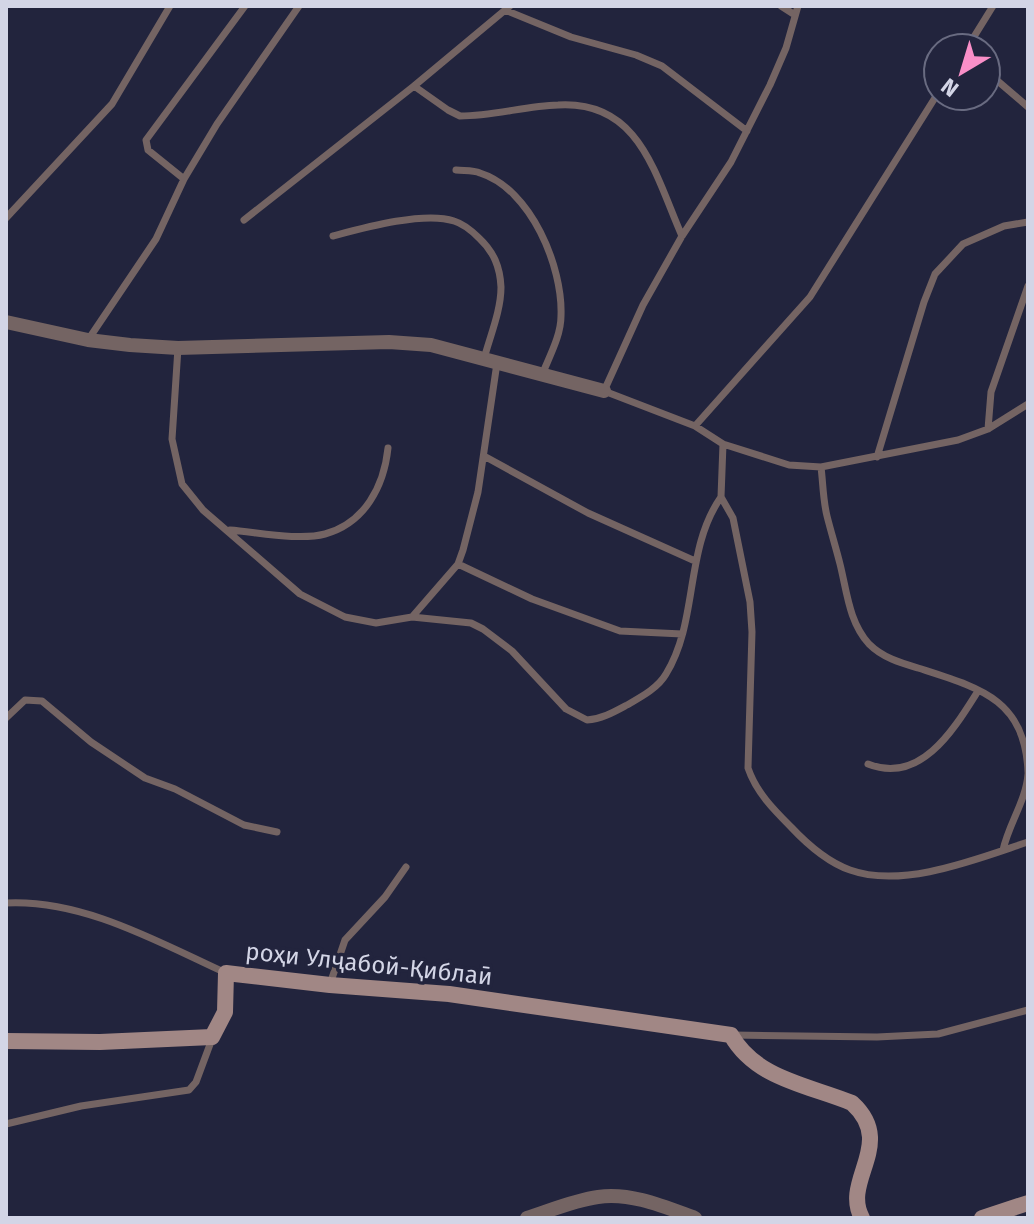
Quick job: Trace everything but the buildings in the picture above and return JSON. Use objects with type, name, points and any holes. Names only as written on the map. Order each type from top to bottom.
[{"type":"street","points":[[6,322],[88,340],[178,348],[389,342],[431,345],[604,391]]},
{"type":"street","name":"роҳи Улҷабой-Қиблаӣ","points":[[212,1037],[225,1012],[226,973],[449,994],[731,1035]]},
{"type":"street","points":[[731,1035],[749,1060],[765,1071],[852,1103],[862,1112],[870,1138],[867,1162],[857,1194],[857,1208],[862,1218]]},
{"type":"street","points":[[6,1041],[100,1042],[212,1037]]},
{"type":"street","points":[[527,1218],[598,1197],[620,1196],[646,1201],[695,1218]]},
{"type":"street","points":[[982,1218],[1028,1203]]},
{"type":"lane","points":[[6,218],[112,104],[170,6]]},
{"type":"lane","points":[[184,179],[146,148],[146,140],[245,6]]},
{"type":"lane","points":[[88,340],[156,239],[184,179],[217,124],[299,6]]},
{"type":"lane","points":[[781,6],[795,15]]},
{"type":"lane","points":[[798,6],[786,48],[747,131],[643,305],[604,391],[695,426],[723,444],[789,465],[821,467],[958,440],[988,429],[1028,404]]},
{"type":"lane","points":[[977,32],[993,6]]},
{"type":"lane","points":[[244,220],[507,8],[571,37],[655,62],[747,131]]},
{"type":"lane","points":[[1002,85],[1028,107]]},
{"type":"lane","points":[[414,86],[460,116],[557,105],[597,108],[611,115],[638,140],[656,173],[682,236]]},
{"type":"lane","points":[[695,426],[810,297],[926,112]]},
{"type":"lane","points":[[456,170],[480,172],[506,188],[525,207],[544,238],[557,280],[561,320],[542,375]]},
{"type":"lane","points":[[333,236],[401,221],[453,220],[465,225],[489,248],[498,263],[499,304],[490,361],[484,456],[469,532],[458,564],[412,617]]},
{"type":"lane","points":[[877,457],[935,274],[963,244],[1004,226],[1028,222]]},
{"type":"lane","points":[[988,429],[991,392],[1028,286]]},
{"type":"lane","points":[[178,348],[172,439],[177,469],[185,491],[192,499],[230,530],[274,573],[300,594],[323,607],[345,617],[376,623],[412,617],[471,623],[512,651],[566,709],[587,720],[614,712],[658,685],[666,675],[682,634],[695,561],[706,521],[721,497],[723,444]]},
{"type":"lane","points":[[230,530],[308,536],[323,535],[337,529],[355,517],[376,494],[386,472],[388,448]]},
{"type":"lane","points":[[484,456],[588,513],[695,561]]},
{"type":"lane","points":[[821,467],[826,514],[849,606],[862,635],[877,651],[892,659],[947,677],[999,703],[1013,715],[1020,728],[1027,746],[1028,773],[1023,798],[1009,825],[1003,850]]},
{"type":"lane","points":[[721,497],[733,518],[750,602],[752,632],[747,753],[753,782],[764,797],[803,840],[821,854],[848,870],[865,874],[920,873],[1028,842]]},
{"type":"lane","points":[[458,564],[532,599],[620,631],[682,634]]},
{"type":"lane","points":[[868,764],[891,770],[914,764],[951,733],[978,691]]},
{"type":"lane","points":[[6,718],[25,700],[42,701],[91,742],[145,778],[175,789],[244,825],[277,832]]},
{"type":"lane","points":[[330,985],[345,940],[385,897],[406,867]]},
{"type":"lane","points":[[6,903],[40,903],[100,919],[226,973]]},
{"type":"lane","points":[[731,1035],[923,1035],[964,1028],[1028,1010]]},
{"type":"lane","points":[[6,1124],[81,1106],[189,1090],[196,1082],[212,1037]]}]
